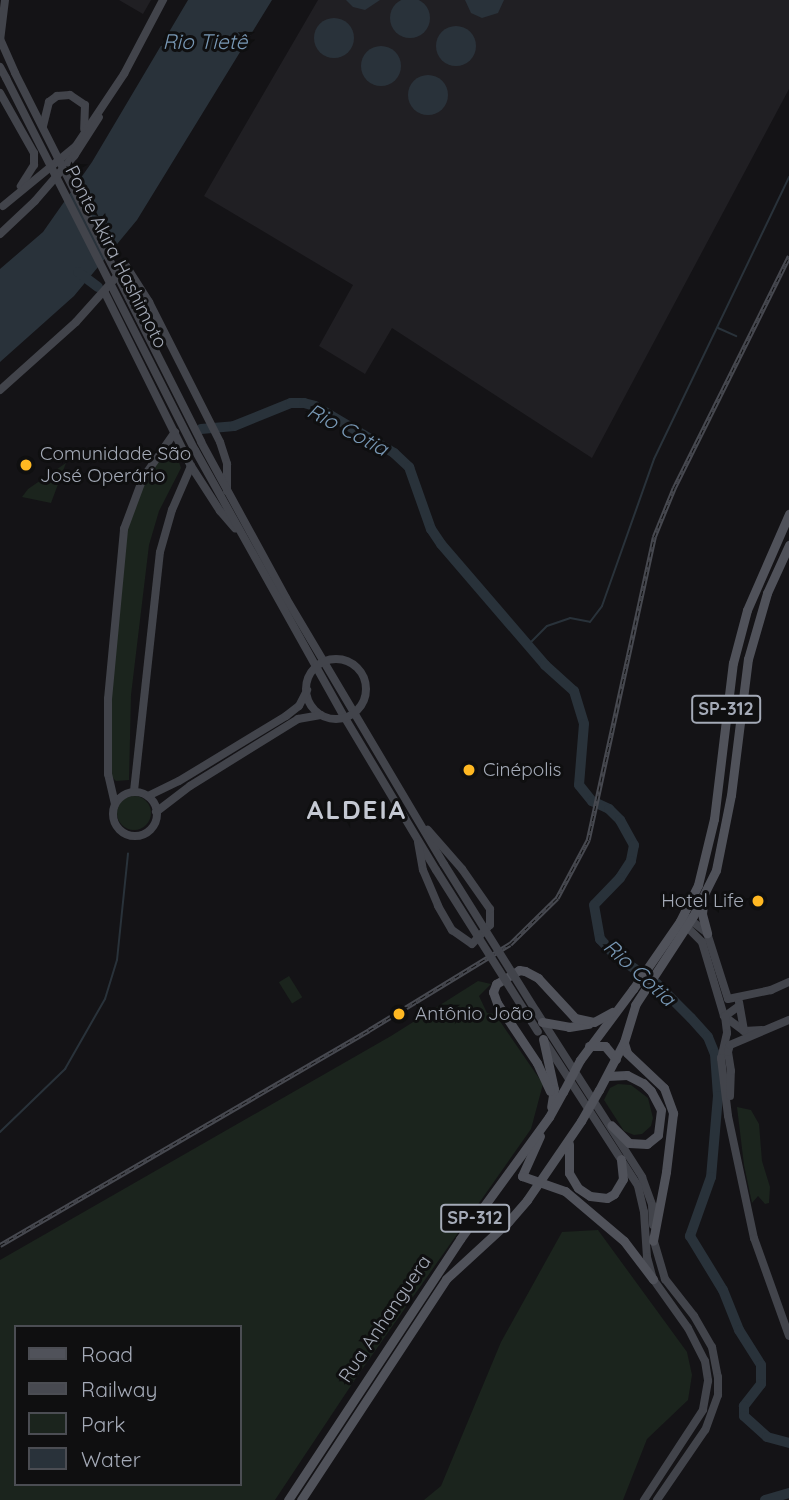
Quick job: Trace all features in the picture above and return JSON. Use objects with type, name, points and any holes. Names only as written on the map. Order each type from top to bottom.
[{"type":"main road","name":"Ponte Akira Hashimoto","points":[[4,0],[0,39],[15,73],[227,491],[416,818]]},
{"type":"main road","points":[[14,220],[85,143],[163,0]]},
{"type":"main road","name":"Ponte Akira Hashimoto","points":[[0,66],[195,450],[242,534]]},
{"type":"main road","points":[[0,93],[35,159],[26,180],[2,208]]},
{"type":"main road","points":[[43,126],[49,102],[57,96],[70,94],[82,101],[87,111],[81,139]]},
{"type":"main road","points":[[2,208],[69,153],[102,108]]},
{"type":"main road","points":[[0,234],[38,195],[39,187],[33,181]]},
{"type":"main road","points":[[0,390],[93,305],[126,266],[143,290],[220,442],[227,464],[227,491]]},
{"type":"main road","points":[[105,293],[191,466],[226,519],[242,534],[418,842],[621,1159],[642,1198],[647,1257],[653,1279]]},
{"type":"main road","points":[[93,305],[103,303],[112,307]]},
{"type":"main road","points":[[175,432],[143,478],[124,529],[109,681],[110,787],[115,804],[115,824],[131,836],[149,830],[156,812],[190,786],[298,719],[321,715]]},
{"type":"main road","points":[[115,804],[129,793],[160,551],[172,510],[191,466]]},
{"type":"main road","name":"SP-312","points":[[685,920],[709,845],[730,679],[740,637],[763,570],[789,514]]},
{"type":"main road","name":"SP-312","points":[[589,1046],[620,1008],[637,993],[685,920],[705,896],[724,841],[751,644],[767,593],[789,545]]},
{"type":"main road","points":[[110,787],[148,796],[179,782],[299,706],[307,690],[309,677],[317,667],[326,662],[345,661],[356,667],[363,677],[365,696],[355,712],[345,718],[333,719],[321,715],[312,707],[307,690]]},
{"type":"main road","points":[[148,796],[156,812]]},
{"type":"main road","points":[[416,818],[462,869],[490,909],[490,925],[472,944],[452,930],[438,906],[423,870],[418,842]]},
{"type":"main road","points":[[416,818],[536,1012],[611,1125],[649,1190],[653,1241],[665,1279],[694,1315],[712,1347],[718,1377],[718,1395],[709,1421],[657,1500]]},
{"type":"main road","points":[[705,896],[702,914],[704,938],[727,1033],[722,1058],[752,1230],[771,1294],[789,1336]]},
{"type":"main road","points":[[685,920],[704,938],[728,999],[739,1003]]},
{"type":"main road","points":[[553,1098],[537,1063],[497,1003],[493,992],[496,984],[519,970],[525,971],[538,978],[568,1012],[583,1021],[594,1022]]},
{"type":"main road","points":[[724,1016],[739,1003],[789,982]]},
{"type":"main road","points":[[771,990],[789,991]]},
{"type":"main road","name":"SP-312","points":[[607,1076],[624,1042],[637,993]]},
{"type":"main road","points":[[739,1003],[744,1031]]},
{"type":"main road","points":[[542,1021],[569,1027],[594,1022],[620,1008]]},
{"type":"main road","points":[[724,1016],[744,1031],[762,1030]]},
{"type":"main road","points":[[728,1103],[732,1093],[728,1052],[730,1045],[787,1020]]},
{"type":"main road","points":[[527,1200],[522,1176],[549,1117],[553,1098],[540,1036]]},
{"type":"main road","points":[[624,1042],[627,1053],[664,1088],[673,1112],[666,1172],[653,1241]]},
{"type":"main road","points":[[589,1046],[605,1046],[616,1059]]},
{"type":"main road","name":"Rua Anhanguera","points":[[288,1500],[460,1239],[549,1117],[589,1046]]},
{"type":"main road","points":[[607,1076],[627,1075],[643,1083],[652,1091],[661,1110],[661,1127],[647,1144],[629,1143],[611,1125]]},
{"type":"main road","name":"Rua Anhanguera","points":[[301,1500],[446,1279],[508,1222],[527,1200],[570,1141],[607,1076]]},
{"type":"main road","points":[[570,1141],[569,1173],[578,1188],[590,1196],[600,1198],[614,1194],[623,1179],[621,1159]]},
{"type":"main road","points":[[522,1176],[557,1186],[624,1241],[699,1345],[708,1381],[704,1410],[694,1429],[644,1500]]},
{"type":"shaded area","points":[[119,0],[151,0],[143,14]]},
{"type":"shaded area","points":[[318,0],[789,0],[789,89],[592,458],[392,328],[365,374],[319,346],[353,285],[204,196]]},
{"type":"green space","points":[[168,448],[177,456],[181,468],[159,511],[149,545],[131,695],[129,780],[116,781],[110,775],[109,691],[127,530],[141,488]]},
{"type":"green space","points":[[66,463],[51,503],[22,497],[28,489]]},
{"type":"green space","points":[[134,796],[146,801],[151,813],[146,825],[134,830],[122,825],[117,813],[122,801]]},
{"type":"green space","points":[[289,976],[302,997],[292,1004],[279,982]]},
{"type":"green space","points":[[478,981],[491,984],[479,996],[487,1013],[495,1014],[543,1084],[531,1129],[356,1378],[275,1500],[0,1500],[0,1260],[391,1036]]},
{"type":"green space","points":[[618,1084],[631,1085],[648,1098],[653,1118],[651,1126],[642,1134],[634,1135],[624,1131],[604,1100],[610,1088]]},
{"type":"green space","points":[[737,1107],[751,1110],[759,1124],[762,1161],[770,1187],[769,1203],[765,1204],[758,1196],[752,1203]]},
{"type":"green space","points":[[598,1230],[687,1352],[692,1375],[688,1400],[647,1439],[623,1500],[424,1500],[441,1486],[501,1342],[562,1232]]},
{"type":"water","name":"Rio Tietê","points":[[188,0],[272,0],[137,220],[74,296],[0,362],[0,269],[43,232],[92,162]]},
{"type":"water","points":[[346,0],[380,0],[365,10],[353,7]]},
{"type":"water","points":[[402,0],[418,0],[428,10],[428,26],[418,36],[402,36],[392,26],[392,10]]},
{"type":"water","points":[[465,0],[504,0],[498,13],[482,18],[471,13]]},
{"type":"water","points":[[334,18],[348,24],[354,38],[348,52],[334,58],[320,52],[314,38],[320,24]]},
{"type":"water","points":[[456,26],[470,32],[476,46],[470,60],[456,66],[442,60],[436,46],[442,32]]},
{"type":"water","points":[[381,46],[395,52],[401,66],[395,80],[381,86],[367,80],[361,66],[367,52]]},
{"type":"water","points":[[428,75],[442,81],[448,95],[442,109],[428,115],[414,109],[408,95],[414,81]]},
{"type":"waterway","points":[[529,644],[547,626],[570,618],[590,622],[602,606],[654,459],[789,177]]},
{"type":"waterway","name":"Rio Cotia","points":[[78,272],[98,287]]},
{"type":"waterway","points":[[718,328],[736,336]]},
{"type":"waterway","name":"Rio Cotia","points":[[201,429],[234,426],[291,403],[304,403],[315,406],[394,453],[409,467],[431,529],[441,544],[545,665],[574,691],[584,724],[579,785],[592,801],[609,809],[620,820],[634,845],[631,861],[620,878],[594,905],[600,939],[616,956],[657,984],[708,1037],[715,1054],[718,1096],[711,1177],[690,1236],[723,1290],[739,1330],[761,1365],[761,1384],[744,1406],[744,1416],[767,1437],[789,1443]]},
{"type":"waterway","points":[[0,1132],[65,1069],[105,999],[117,960],[128,854]]},
{"type":"waterway","name":"Rio Cotia","points":[[765,1500],[789,1493]]},
{"type":"railway","points":[[0,1245],[369,1030],[510,944],[557,898],[588,840],[654,537],[674,488],[789,256]]},
{"type":"place","name":"Comunidade São José Operário","points":[[26,465]]},
{"type":"place","name":"Cinépolis","points":[[469,770]]},
{"type":"place","name":"Hotel Life","points":[[758,901]]},
{"type":"place","name":"Antônio João","points":[[399,1014]]},
{"type":"district","name":"ALDEIA","points":[[357,810]]}]
